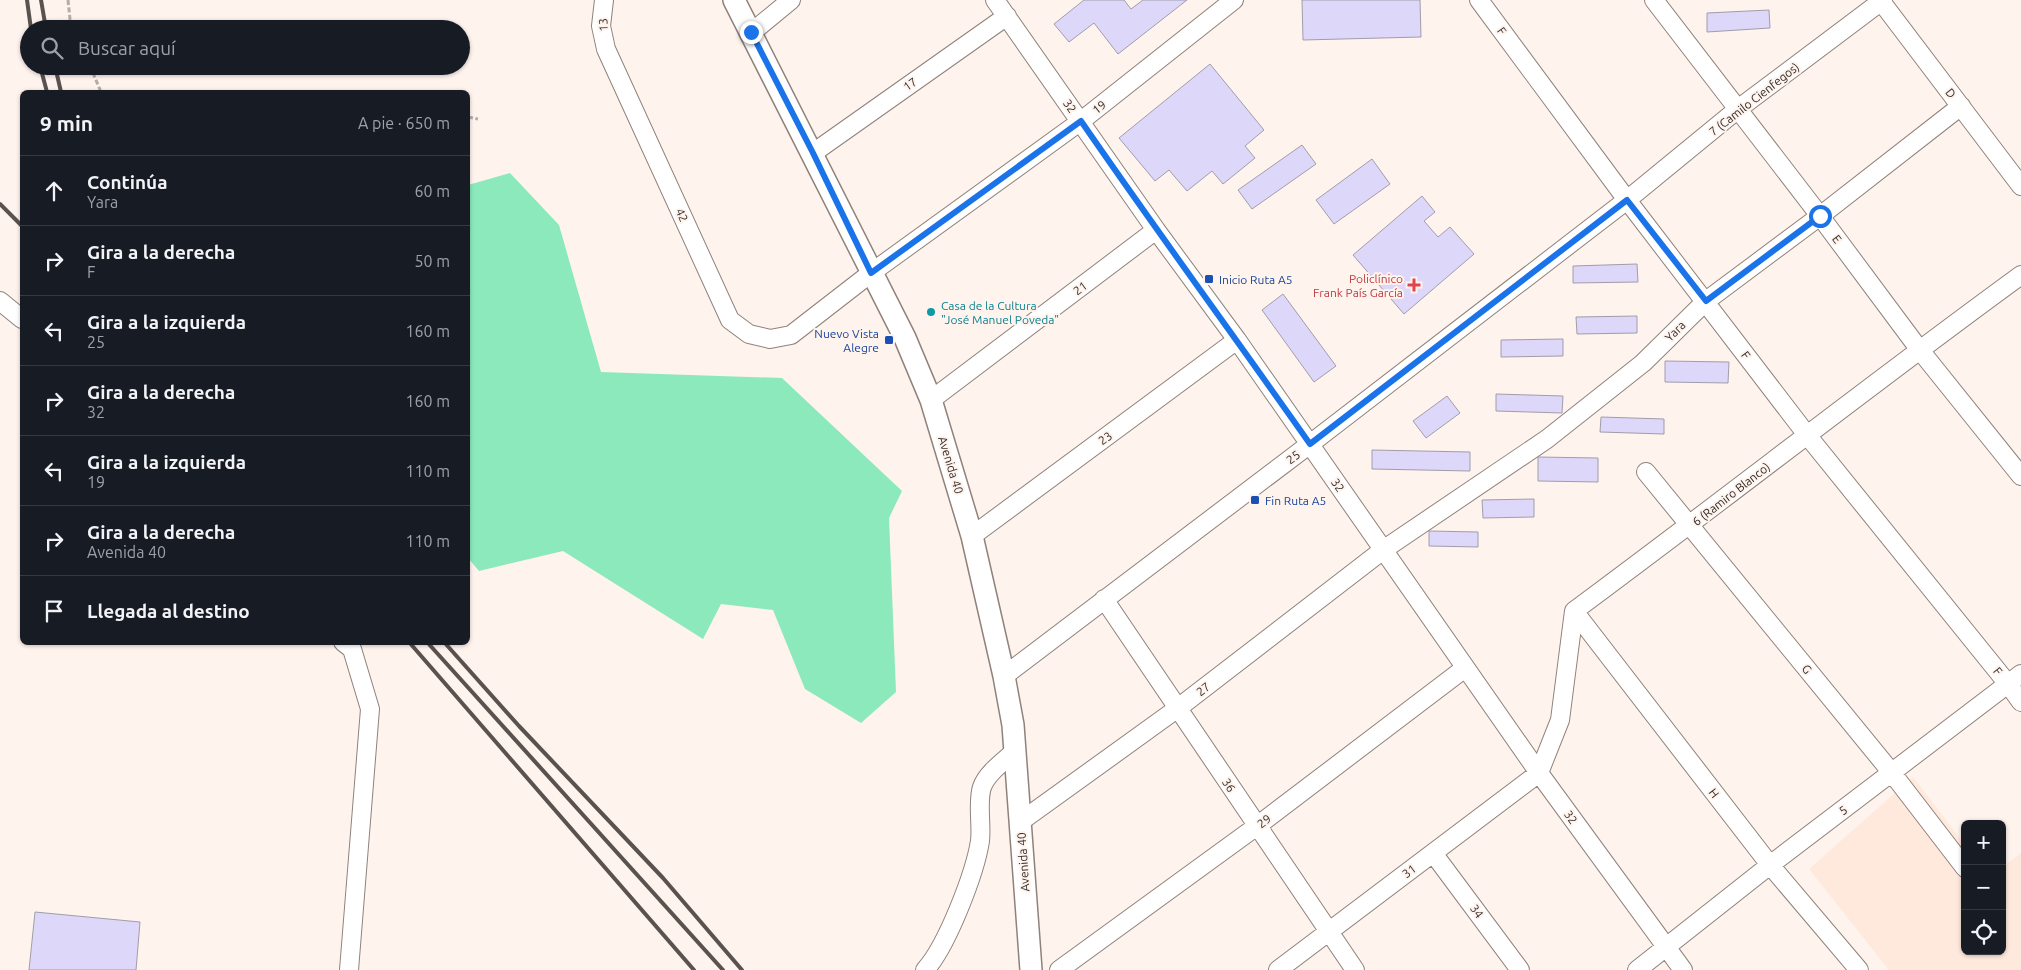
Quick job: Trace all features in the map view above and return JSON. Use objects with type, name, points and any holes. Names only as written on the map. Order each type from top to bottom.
[{"type":"main road","name":"Avenida 40","points":[[734,0],[905,338],[931,400],[972,536],[1004,676],[1013,725],[1030,970]]},
{"type":"street","name":"13","points":[[604,0],[601,26],[606,49]]},
{"type":"street","points":[[751,32],[791,0]]},
{"type":"street","name":"32","points":[[995,0],[1156,230],[1237,340],[1539,773],[1682,970]]},
{"type":"street","name":"19","points":[[791,335],[871,273],[1081,121],[1234,0]]},
{"type":"street","name":"F","points":[[1480,0],[1627,200],[1807,435],[2015,679],[2021,702]]},
{"type":"street","name":"E","points":[[1654,0],[1820,216],[1919,349],[2021,476]]},
{"type":"street","name":"7 (Camilo Cienfegos)","points":[[1627,200],[1738,109],[1881,1]]},
{"type":"street","name":"D","points":[[1881,1],[2021,186]]},
{"type":"street","name":"17","points":[[813,153],[1007,16]]},
{"type":"street","name":"42","points":[[606,49],[730,320],[749,334],[770,339],[791,335]]},
{"type":"street","name":"Yara","points":[[1383,550],[1547,439],[1643,363],[1706,301],[1820,216],[1961,106]]},
{"type":"street","name":"25","points":[[1004,676],[1627,200]]},
{"type":"street","name":"21","points":[[931,400],[1156,230]]},
{"type":"street","name":"6 (Ramiro Blanco)","points":[[1574,611],[1690,526],[1919,349],[2021,275]]},
{"type":"street","points":[[0,301],[20,317]]},
{"type":"street","name":"23","points":[[972,536],[1237,340]]},
{"type":"street","name":"G","points":[[1646,472],[1892,773],[1963,865]]},
{"type":"street","name":"27","points":[[1020,822],[1178,708],[1383,550]]},
{"type":"street","name":"36","points":[[1104,599],[1355,970]]},
{"type":"street","points":[[1539,773],[1560,720],[1574,611]]},
{"type":"street","name":"H","points":[[1574,611],[1770,865],[1859,970]]},
{"type":"street","points":[[347,645],[352,649],[370,709],[349,970]]},
{"type":"street","name":"29","points":[[1059,970],[1257,826],[1465,668]]},
{"type":"street","name":"5","points":[[1637,970],[1770,865],[2015,679]]},
{"type":"street","points":[[925,970],[945,939],[973,868],[980,840],[981,788],[987,777],[1015,751]]},
{"type":"street","name":"31","points":[[1278,970],[1539,773]]},
{"type":"street","name":"34","points":[[1433,852],[1520,970]]},
{"type":"path","points":[[68,0],[70,20]]},
{"type":"path","points":[[93,75],[99,90]]},
{"type":"path","points":[[470,117],[478,119]]},
{"type":"shaded area","points":[[1913,777],[1961,840],[1961,955],[2006,955],[2006,864],[2021,853],[2021,970],[1889,970],[1809,869]]},
{"type":"green space","points":[[510,173],[559,225],[601,372],[782,378],[902,491],[889,518],[896,692],[861,723],[805,689],[773,610],[721,604],[703,639],[563,551],[479,571],[470,560],[470,184]]},
{"type":"building","points":[[1084,0],[1124,0],[1131,9],[1143,0],[1187,0],[1118,54],[1094,23],[1069,42],[1054,24]]},
{"type":"building","points":[[1302,0],[1420,0],[1421,37],[1303,40]]},
{"type":"building","points":[[1769,10],[1770,28],[1707,32],[1707,13]]},
{"type":"building","points":[[1210,64],[1264,130],[1245,146],[1255,158],[1223,184],[1212,171],[1187,191],[1169,170],[1155,181],[1119,138]]},
{"type":"building","points":[[1302,145],[1316,164],[1252,209],[1238,190]]},
{"type":"building","points":[[1372,159],[1390,184],[1334,224],[1316,200]]},
{"type":"building","points":[[1422,196],[1435,212],[1424,221],[1438,237],[1450,227],[1474,254],[1404,314],[1353,255]]},
{"type":"building","points":[[1637,264],[1638,282],[1573,283],[1573,266]]},
{"type":"building","points":[[1283,294],[1336,366],[1314,382],[1262,310]]},
{"type":"building","points":[[1637,316],[1637,333],[1577,334],[1576,317]]},
{"type":"building","points":[[1563,339],[1563,356],[1501,357],[1501,340]]},
{"type":"building","points":[[1665,361],[1729,362],[1728,383],[1665,382]]},
{"type":"building","points":[[1496,394],[1563,396],[1562,413],[1496,411]]},
{"type":"building","points":[[1447,396],[1460,413],[1426,438],[1413,421]]},
{"type":"building","points":[[1601,417],[1664,419],[1664,434],[1600,432]]},
{"type":"building","points":[[1372,450],[1470,452],[1470,471],[1372,469]]},
{"type":"building","points":[[1538,457],[1598,458],[1598,482],[1538,481]]},
{"type":"building","points":[[1534,499],[1534,517],[1483,518],[1482,500]]},
{"type":"building","points":[[1429,531],[1478,532],[1478,547],[1429,546]]},
{"type":"building","points":[[35,912],[140,922],[136,970],[29,970]]},
{"type":"railway","points":[[27,0],[30,20]]},
{"type":"railway","points":[[41,0],[44,20]]},
{"type":"railway","points":[[42,75],[46,90]]},
{"type":"railway","points":[[57,75],[61,90]]},
{"type":"railway","points":[[0,204],[20,224]]},
{"type":"railway","points":[[412,645],[694,970]]},
{"type":"railway","points":[[430,645],[723,970]]},
{"type":"railway","points":[[447,645],[519,726],[663,878],[742,970]]},
{"type":"place","name":"Inicio Ruta A5","points":[[1209,279]]},
{"type":"place","name":"Policlínico Frank País García","points":[[1414,285]]},
{"type":"place","name":"Casa de la Cultura \"José Manuel Poveda\"","points":[[931,312]]},
{"type":"place","name":"Nuevo Vista Alegre","points":[[889,340]]},
{"type":"place","name":"Fin Ruta A5","points":[[1255,500]]},
{"type":"route","points":[[751,32],[813,153],[871,273],[1081,121],[1156,230],[1200,287],[1310,444],[1627,200],[1706,301],[1820,216]]}]
